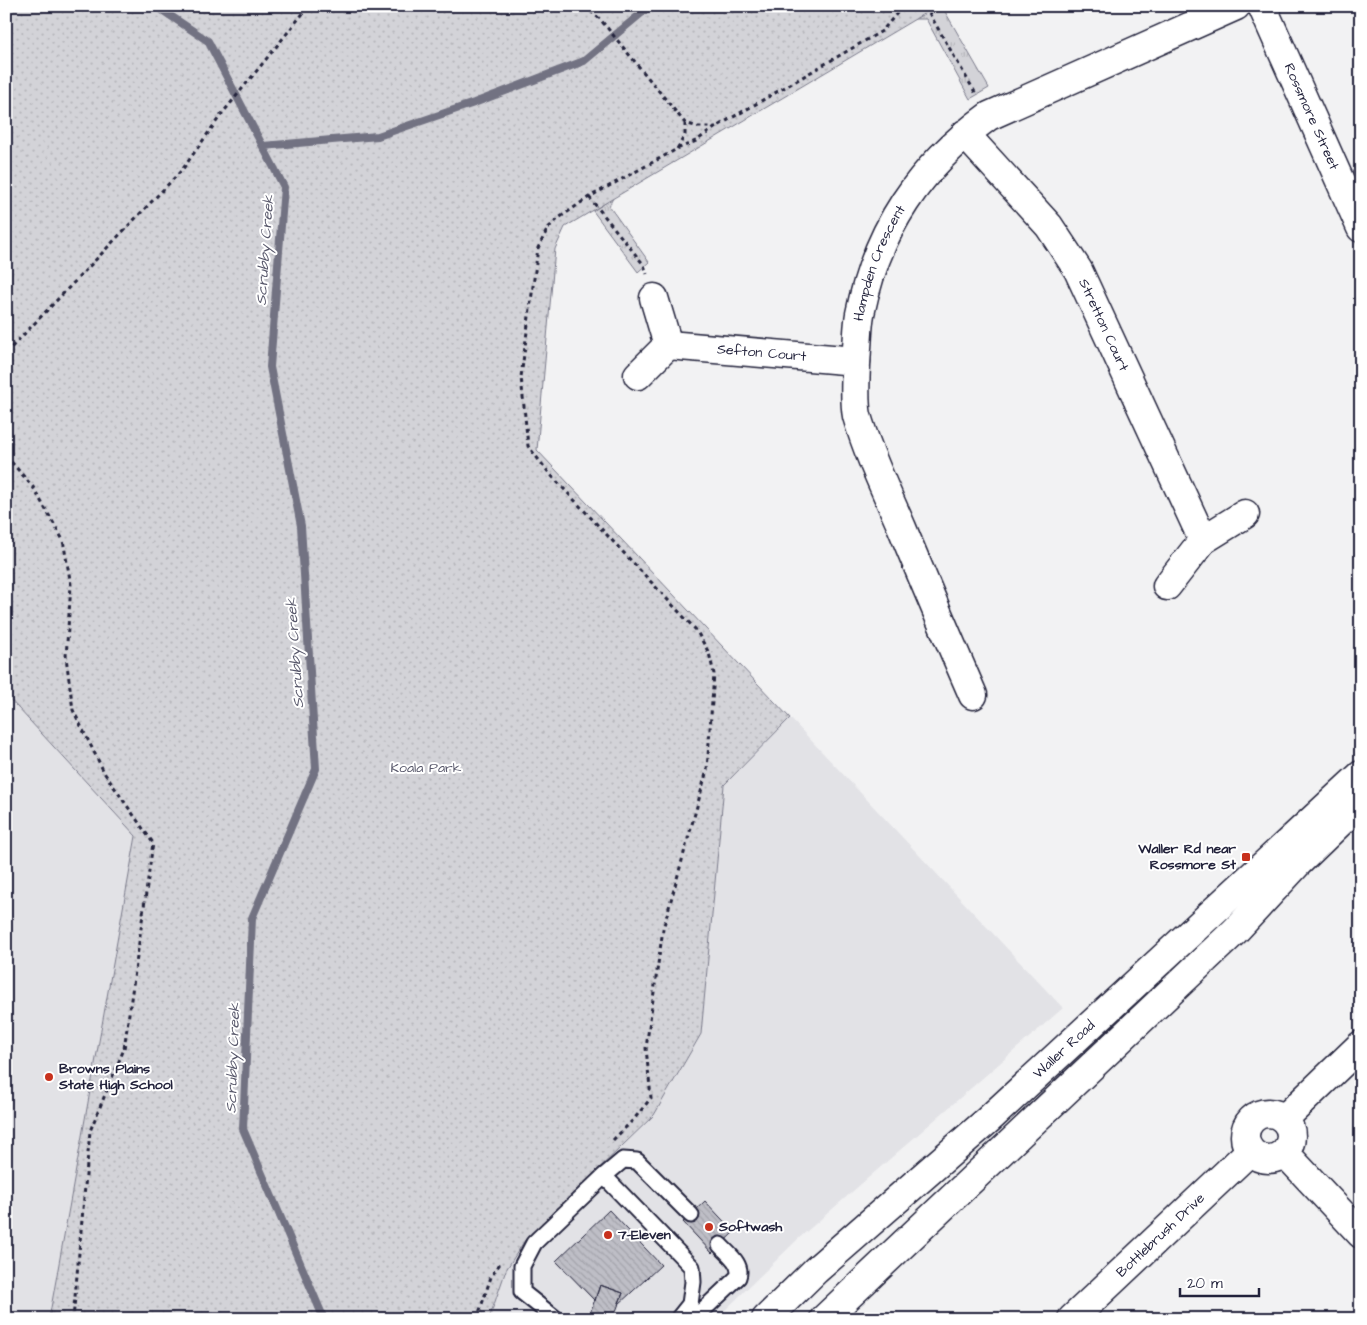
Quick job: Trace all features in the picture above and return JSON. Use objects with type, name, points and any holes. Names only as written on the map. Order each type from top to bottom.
[{"type":"street","name":"Hampden Crescent","points":[[973,695],[874,463],[857,414],[856,361],[860,315],[872,269],[885,236],[904,200],[930,169],[965,134],[989,116],[1236,6]]},
{"type":"street","name":"Rossmore Street","points":[[1262,6],[1361,228]]},
{"type":"street","name":"Stretton Court","points":[[965,134],[1050,226],[1078,270],[1203,540]]},
{"type":"street","points":[[638,375],[668,345],[654,298]]},
{"type":"street","name":"Sefton Court","points":[[668,345],[856,361]]},
{"type":"street","points":[[1166,586],[1203,540],[1245,514]]},
{"type":"street","name":"Waller Road","points":[[766,1319],[816,1270],[988,1120],[1361,775]]},
{"type":"street","points":[[824,1319],[1236,931],[1298,863],[1361,802]]},
{"type":"street","points":[[1284,1119],[1361,1045]]},
{"type":"street","points":[[1262,1113],[1278,1115],[1289,1125],[1291,1132],[1289,1147],[1285,1153],[1271,1160],[1263,1159],[1250,1151],[1244,1137],[1249,1122],[1262,1113]]},
{"type":"street","points":[[988,1120],[1010,1143]]},
{"type":"street","name":"Bottlebrush Drive","points":[[1072,1319],[1250,1151]]},
{"type":"street","points":[[1285,1153],[1361,1234]]},
{"type":"lane","points":[[556,1319],[522,1292],[522,1266],[534,1243],[623,1160],[636,1161],[691,1214]]},
{"type":"lane","points":[[604,1176],[692,1267],[693,1282],[690,1304],[678,1319]]},
{"type":"lane","points":[[686,1319],[702,1311],[738,1277],[740,1271],[738,1265],[720,1245]]},
{"type":"path","points":[[6,352],[182,170],[221,115],[309,6]]},
{"type":"path","points":[[584,6],[600,19],[685,123],[698,127],[716,127]]},
{"type":"path","points":[[608,1146],[634,1120],[651,1098],[646,1048],[663,929],[708,770],[714,674],[709,653],[696,630],[549,473],[528,446],[521,377],[538,248],[548,228],[589,197],[677,149],[696,141],[716,127],[882,31],[903,6]]},
{"type":"path","points":[[925,6],[989,116]]},
{"type":"path","points":[[677,149],[685,135],[685,123]]},
{"type":"path","points":[[589,197],[644,264],[654,298]]},
{"type":"path","points":[[6,456],[33,487],[62,540],[71,585],[66,657],[73,710],[105,774],[153,843],[124,1049],[90,1132],[73,1319]]},
{"type":"path","points":[[478,1319],[490,1277],[506,1255]]},
{"type":"shaded area","name":"Browns Plains State High School","points":[[6,695],[136,836],[49,1319],[6,1319]]},
{"type":"shaded area","points":[[790,718],[1063,1008],[798,1239],[716,1319],[489,1319],[506,1270],[525,1240],[654,1115],[701,1034],[724,785]]},
{"type":"green space","name":"Koala Park","points":[[6,6],[937,6],[565,227],[555,249],[537,450],[790,718],[724,785],[701,1034],[654,1115],[525,1240],[506,1270],[489,1319],[49,1319],[136,836],[6,695]]},
{"type":"green space","points":[[937,6],[945,6],[943,8],[989,88],[970,99],[926,19],[914,19]]},
{"type":"green space","points":[[613,198],[609,206],[649,262],[638,272],[593,211]]},
{"type":"building","name":"Softwash","points":[[705,1201],[734,1232],[712,1253],[683,1222]]},
{"type":"building","name":"7-Eleven","points":[[609,1210],[661,1265],[618,1305],[623,1293],[600,1285],[595,1301],[556,1261]]},
{"type":"building","points":[[600,1285],[623,1293],[613,1319],[588,1319]]},
{"type":"waterway","name":"Scrubby Creek","points":[[156,6],[208,41],[284,187],[270,367],[301,526],[316,769],[252,918],[243,1129],[324,1319]]},
{"type":"waterway","points":[[263,146],[378,136],[474,103],[584,61],[650,6]]},
{"type":"place","name":"Waller Rd near Rossmore St","points":[[1246,857]]},
{"type":"place","name":"Browns Plains State High School","points":[[49,1077]]},
{"type":"place","name":"Softwash","points":[[709,1227]]},
{"type":"place","name":"7-Eleven","points":[[608,1235]]}]
